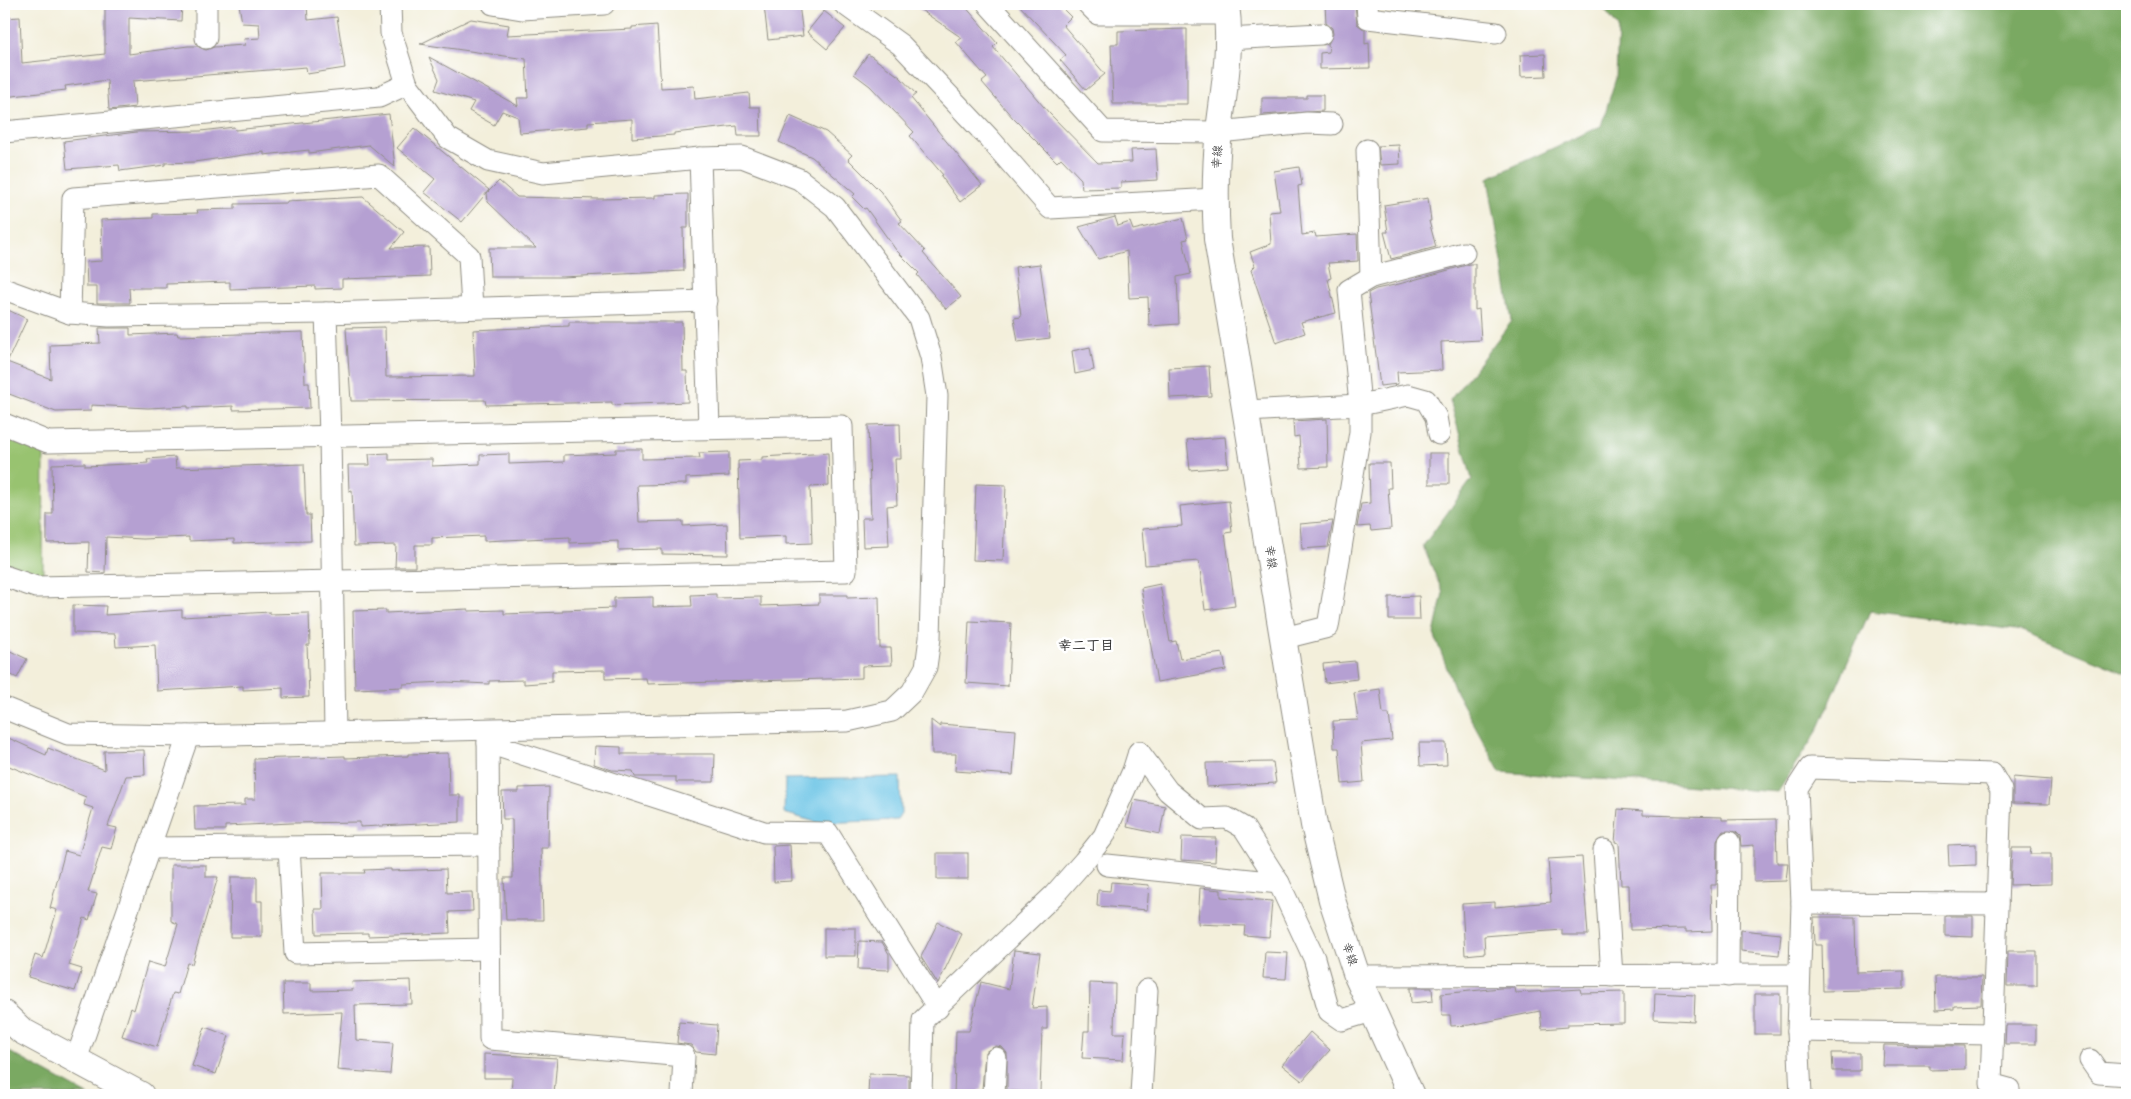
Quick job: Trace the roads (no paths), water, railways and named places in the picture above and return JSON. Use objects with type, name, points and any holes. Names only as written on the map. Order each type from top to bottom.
[{"type":"street","points":[[206,4],[206,38]]},
{"type":"street","points":[[4,708],[68,734],[188,736],[335,732],[488,736],[847,721],[892,711],[912,692],[926,668],[930,638],[938,396],[931,357],[919,318],[835,207],[799,179],[742,157],[700,158],[543,173],[488,161],[448,138],[407,84],[391,34],[390,4]]},
{"type":"street","points":[[493,4],[522,9],[604,4]]},
{"type":"street","points":[[844,4],[901,45],[989,138],[1050,208],[1215,198]]},
{"type":"street","points":[[988,4],[1103,131],[1219,132],[1307,123],[1332,124]]},
{"type":"street","points":[[1088,4],[1098,14],[1227,19],[1321,34]]},
{"type":"street","points":[[1367,4],[1368,18],[1496,33]]},
{"type":"street","name":"幸線","points":[[1227,19],[1226,78],[1219,132],[1215,198],[1217,239],[1247,411],[1314,825],[1332,900],[1357,976],[1411,1095]]},
{"type":"street","points":[[4,132],[379,97],[407,84]]},
{"type":"street","points":[[1367,150],[1371,277]]},
{"type":"street","points":[[700,158],[709,427]]},
{"type":"street","points":[[70,313],[73,198],[379,175],[469,256],[472,308]]},
{"type":"street","points":[[1284,638],[1328,627],[1360,432],[1360,405],[1349,290],[1371,277],[1464,253]]},
{"type":"street","points":[[4,289],[70,313],[109,316],[326,313],[706,301]]},
{"type":"street","points":[[326,313],[335,732]]},
{"type":"street","points":[[1247,411],[1360,405],[1408,395],[1426,400],[1436,417],[1438,434]]},
{"type":"street","points":[[4,424],[48,442],[709,427],[842,426],[846,571],[36,587],[4,576]]},
{"type":"street","points":[[76,1060],[188,736]]},
{"type":"street","points":[[488,736],[490,1039],[684,1056],[682,1095]]},
{"type":"street","points":[[488,736],[764,832],[828,834],[938,1008]]},
{"type":"street","points":[[921,1095],[923,1020],[938,1008],[1054,895],[1104,836],[1133,772],[1139,752],[1168,791],[1202,819],[1227,818],[1244,828],[1279,883],[1314,958],[1330,1011],[1342,1020],[1372,1011]]},
{"type":"street","points":[[1801,1095],[1798,975],[1802,904],[1797,788],[1810,768],[1992,774],[2001,790],[1991,1034],[1991,1084],[2009,1089],[2009,1095]]},
{"type":"street","points":[[1728,976],[1729,842]]},
{"type":"street","points":[[149,848],[489,845]]},
{"type":"street","points":[[289,847],[295,953],[489,949]]},
{"type":"street","points":[[1604,850],[1612,976]]},
{"type":"street","points":[[1107,865],[1279,883]]},
{"type":"street","points":[[1802,904],[1996,904]]},
{"type":"street","points":[[1357,976],[1798,975]]},
{"type":"street","points":[[1141,1095],[1147,990]]},
{"type":"street","points":[[4,1014],[22,1031],[141,1095]]},
{"type":"street","points":[[1798,1031],[1991,1034]]},
{"type":"street","points":[[994,1095],[996,1058]]},
{"type":"street","points":[[2090,1060],[2099,1073],[2127,1075]]},
{"type":"water","points":[[900,777],[901,814],[897,820],[819,823],[784,813],[785,779]]},
{"type":"district","name":"幸二丁目","points":[[1086,645]]}]
